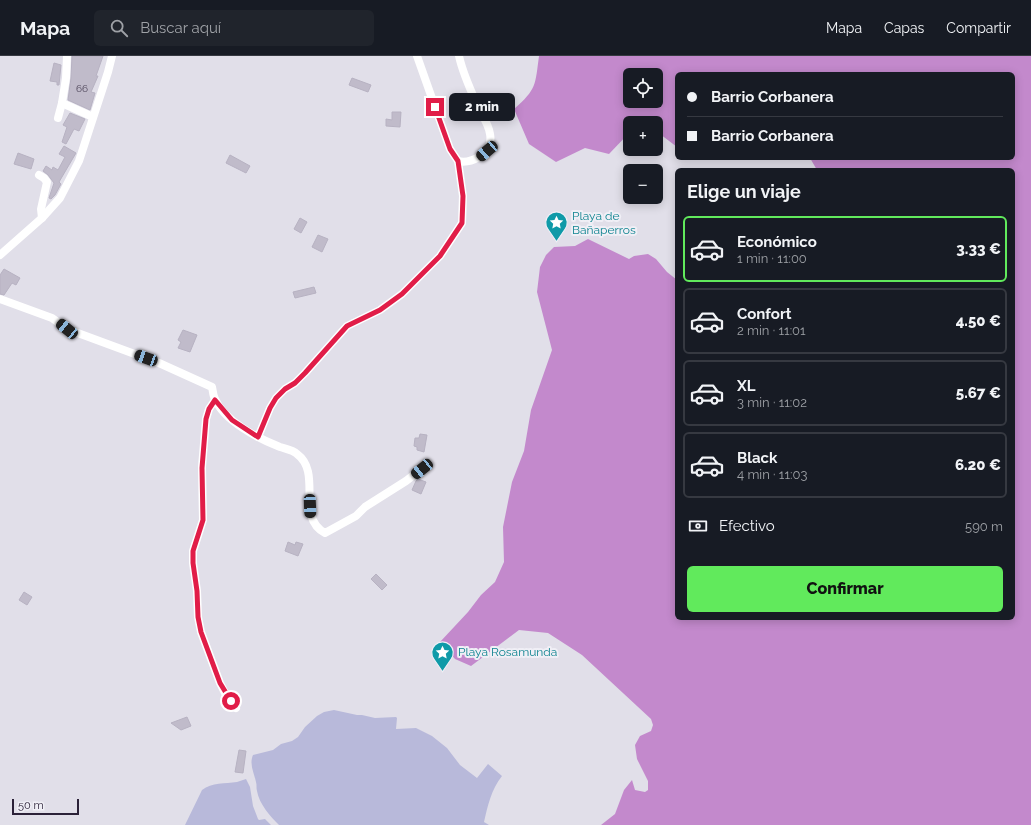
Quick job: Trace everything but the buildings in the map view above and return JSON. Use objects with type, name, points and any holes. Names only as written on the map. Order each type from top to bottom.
[{"type":"street","points":[[58,118],[66,78],[67,56]]},
{"type":"street","points":[[0,254],[42,218],[60,198],[76,167],[112,56]]},
{"type":"street","points":[[258,437],[270,408],[276,398],[305,373],[347,326],[380,310],[402,294],[440,256],[462,223],[463,196],[458,161],[450,149],[417,56]]},
{"type":"street","points":[[458,161],[464,162],[472,160],[487,151],[490,134],[466,79],[459,56]]},
{"type":"street","points":[[62,103],[93,117]]},
{"type":"street","points":[[38,176],[44,178],[47,182],[41,209],[42,218]]},
{"type":"street","points":[[0,299],[52,318],[67,329],[159,363],[209,385],[212,388],[215,400],[232,420],[258,437],[297,453],[305,462],[309,471],[310,515],[319,530],[325,532],[356,516],[365,506],[406,481],[428,464]]},
{"type":"street","points":[[215,400],[209,409],[206,419],[202,468],[203,520],[193,551],[193,563],[197,591],[198,617],[201,632],[220,683],[236,708]]},
{"type":"shaded area","points":[[539,56],[1031,56],[1031,825],[601,825],[615,814],[624,790],[632,780],[635,790],[645,792],[648,790],[648,781],[637,759],[635,745],[640,736],[651,731],[653,725],[651,719],[582,655],[548,633],[519,630],[471,666],[455,659],[440,642],[468,612],[481,595],[495,582],[504,562],[503,527],[512,482],[524,451],[531,410],[552,350],[537,292],[540,267],[546,255],[554,247],[575,246],[588,239],[629,259],[634,256],[648,254],[656,259],[667,272],[675,278],[675,620],[1015,620],[1015,168],[816,168],[811,160],[1015,160],[1015,72],[675,72],[675,145],[663,136],[663,116],[623,116],[623,139],[609,154],[585,148],[556,162],[529,144],[514,109],[522,102],[534,86]]},
{"type":"shaded area","points":[[334,710],[375,718],[396,717],[396,729],[416,728],[432,736],[447,748],[460,765],[477,778],[488,764],[502,776],[490,798],[484,822],[489,825],[279,825],[266,810],[258,796],[252,765],[253,755],[273,750],[281,744],[292,741],[298,737],[305,727],[317,716],[324,712]]},
{"type":"shaded area","points":[[246,779],[250,787],[253,806],[258,819],[265,819],[271,825],[185,825],[202,790],[214,784],[237,782]]},
{"type":"place","name":"Playa de Bañaperros","points":[[557,242]]},
{"type":"place","name":"Playa Rosamunda","points":[[443,672]]},
{"type":"route","points":[[231,701],[220,683],[201,632],[198,617],[197,591],[193,563],[193,551],[203,520],[202,468],[206,419],[209,409],[215,400],[232,420],[248,432],[258,437],[270,408],[276,398],[305,373],[347,326],[380,310],[402,294],[440,256],[462,223],[463,196],[458,161],[450,149],[435,107]]}]
